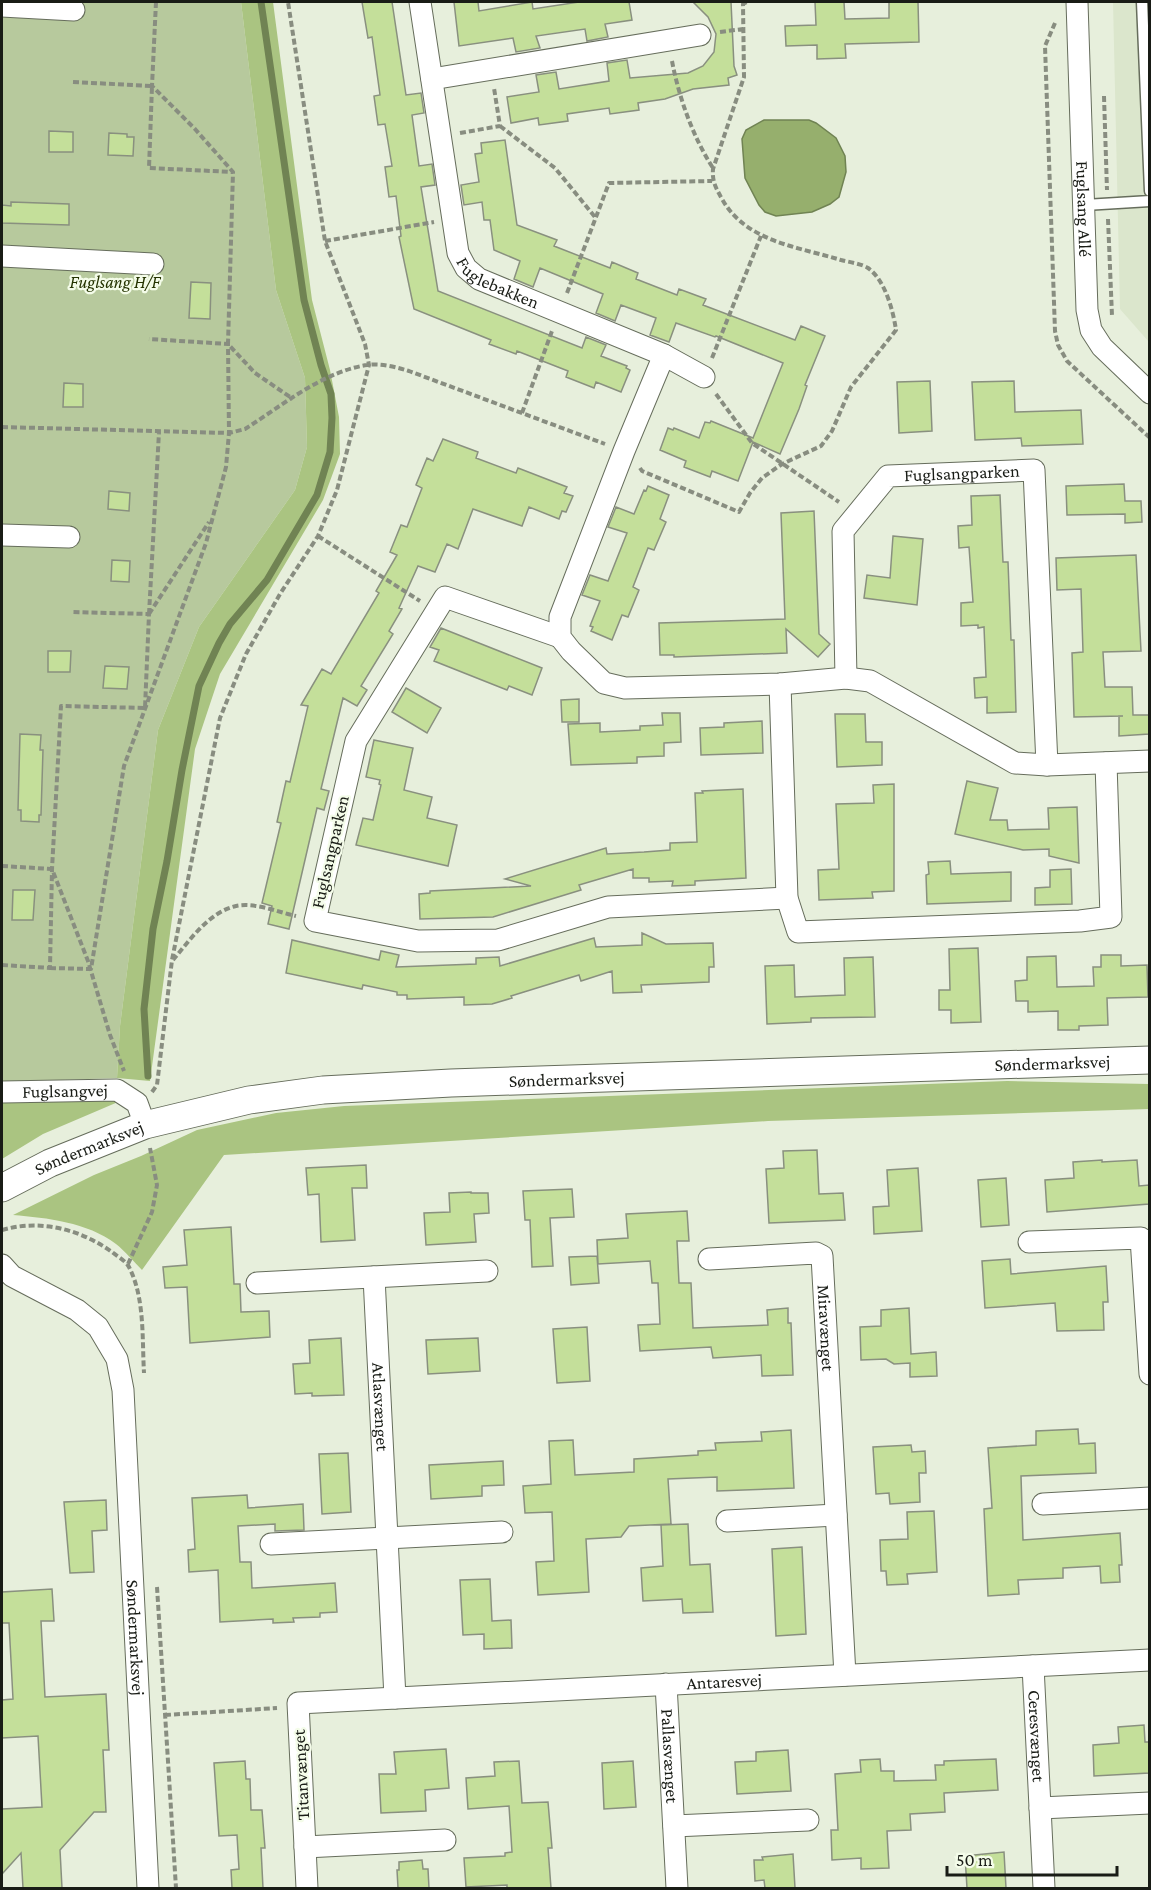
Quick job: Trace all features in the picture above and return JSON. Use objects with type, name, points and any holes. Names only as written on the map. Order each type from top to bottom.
[{"type":"street","name":"Fuglebakken","points":[[420,2],[458,253],[466,268],[479,279],[664,355],[704,377]]},
{"type":"street","name":"Fuglsang Allé","points":[[1077,2],[1087,310],[1091,330],[1102,347],[1149,393]]},
{"type":"street","points":[[2,6],[74,10]]},
{"type":"street","points":[[432,79],[700,35]]},
{"type":"street","points":[[2,256],[153,264]]},
{"type":"street","points":[[560,637],[560,617],[664,355]]},
{"type":"street","name":"Fuglsangparken","points":[[846,678],[843,531],[888,476],[1034,471],[1047,765]]},
{"type":"street","points":[[2,535],[69,537]]},
{"type":"street","points":[[436,611],[445,597],[560,637],[604,683],[625,688],[780,684],[846,678],[870,681],[1015,764],[1106,764],[1149,761]]},
{"type":"street","name":"Fuglsangparken","points":[[436,611],[356,741],[315,921],[418,941],[498,940],[608,907],[787,898]]},
{"type":"street","points":[[780,684],[787,898],[798,932],[1072,922],[1111,917],[1106,764]]},
{"type":"street","name":"Søndermarksvej","points":[[2,1188],[50,1163],[136,1108],[249,1100],[323,1090],[1149,1060]]},
{"type":"street","name":"Fuglsangvej","points":[[2,1092],[117,1090],[136,1108]]},
{"type":"street","points":[[1029,1242],[1141,1238],[1149,1374]]},
{"type":"street","name":"Miravænget","points":[[708,1259],[816,1253],[822,1256],[824,1262],[845,1675]]},
{"type":"street","name":"Søndermarksvej","points":[[2,1265],[12,1276],[77,1310],[98,1327],[117,1359],[123,1390],[148,1888]]},
{"type":"street","points":[[257,1283],[488,1271]]},
{"type":"street","name":"Atlasvænget","points":[[374,1277],[395,1698]]},
{"type":"street","points":[[1043,1504],[1149,1498]]},
{"type":"street","points":[[727,1521],[836,1515]]},
{"type":"street","points":[[271,1544],[502,1533]]},
{"type":"street","name":"Antaresvej","points":[[298,1703],[1149,1660]]},
{"type":"street","name":"Ceresvænget","points":[[1033,1666],[1044,1888]]},
{"type":"street","name":"Pallasvænget","points":[[666,1684],[677,1888]]},
{"type":"street","name":"Titanvænget","points":[[298,1703],[307,1888]]},
{"type":"street","name":"Ceresvænget","points":[[1040,1808],[1149,1803]]},
{"type":"street","name":"Pallasvænget","points":[[674,1826],[808,1820]]},
{"type":"street","name":"Titanvænget","points":[[305,1847],[445,1840]]},
{"type":"lane","points":[[1142,2],[1149,191]]},
{"type":"lane","points":[[1085,205],[1149,201]]},
{"type":"path","points":[[156,2],[149,168],[233,172]]},
{"type":"path","points":[[136,1108],[157,1085],[172,960],[220,718],[246,654],[280,594],[318,536],[337,490],[369,365],[365,345],[325,241],[288,2]]},
{"type":"path","points":[[2,427],[229,433],[245,429],[333,375],[369,365],[394,367],[409,370],[624,451],[642,471],[739,512],[762,478],[782,464],[821,446],[832,431],[851,387],[896,330],[892,306],[883,287],[868,268],[761,237],[745,226],[728,209],[712,181],[713,169],[744,77],[743,4],[747,2]]},
{"type":"path","points":[[668,40],[678,89],[713,169]]},
{"type":"path","points":[[491,69],[500,126],[555,168],[596,218]]},
{"type":"path","points":[[73,82],[152,86],[195,129],[233,172],[228,344],[229,433],[226,466],[206,543],[124,766],[91,969]]},
{"type":"path","points":[[441,136],[500,126]]},
{"type":"path","points":[[522,413],[609,183],[712,181]]},
{"type":"path","points":[[325,241],[453,219]]},
{"type":"path","points":[[761,237],[704,377],[752,443],[857,514]]},
{"type":"path","points":[[149,339],[228,344],[255,374],[293,399]]},
{"type":"path","points":[[145,708],[159,432]]},
{"type":"path","points":[[149,614],[212,518]]},
{"type":"path","points":[[318,536],[436,611]]},
{"type":"path","points":[[72,612],[149,614]]},
{"type":"path","points":[[50,968],[52,869],[62,706],[145,708]]},
{"type":"path","points":[[2,866],[52,869]]},
{"type":"path","points":[[52,869],[91,969],[110,1035],[136,1108],[157,1185],[152,1212],[128,1264]]},
{"type":"path","points":[[172,960],[203,925],[222,912],[237,906],[258,907],[315,921]]},
{"type":"path","points":[[2,965],[91,969]]},
{"type":"path","points":[[165,1715],[276,1709],[298,1703]]},
{"type":"shaded area","points":[[241,2],[273,2],[312,300],[339,417],[340,454],[323,500],[220,674],[195,749],[150,1081],[117,1078],[120,1026],[158,730],[199,627],[295,490],[307,447],[305,378],[276,290]]},
{"type":"shaded area","points":[[1113,2],[1149,2],[1149,342],[1120,309]]},
{"type":"shaded area","points":[[764,120],[809,120],[836,138],[845,156],[846,172],[839,197],[812,212],[776,216],[765,212],[745,178],[742,139],[746,130]]},
{"type":"shaded area","points":[[1007,1081],[1149,1084],[1149,1109],[768,1121],[224,1155],[142,1270],[116,1244],[92,1231],[66,1222],[13,1215],[94,1175],[197,1130],[276,1113],[344,1106]]},
{"type":"shaded area","points":[[100,1097],[118,1102],[43,1134],[2,1159],[2,1100]]},
{"type":"green space","name":"Fuglsang H/F","points":[[2,2],[241,2],[276,290],[305,378],[307,447],[295,490],[199,627],[158,730],[120,1026],[117,1078],[2,1082]]},
{"type":"building","points":[[362,2],[392,2],[406,95],[421,93],[424,113],[412,115],[419,166],[432,164],[435,185],[421,187],[438,291],[582,348],[586,337],[606,345],[601,356],[627,366],[626,368],[630,370],[621,392],[596,382],[594,388],[566,377],[568,371],[517,351],[516,354],[489,344],[491,340],[414,309],[399,237],[401,236],[396,196],[389,197],[385,167],[392,166],[385,124],[378,125],[374,96],[380,95],[372,37],[368,38]]},
{"type":"building","points":[[454,2],[478,2],[479,11],[532,2],[533,9],[579,2],[629,2],[632,20],[605,24],[608,37],[587,41],[585,29],[536,36],[540,48],[516,52],[513,38],[459,46]]},
{"type":"building","points":[[693,2],[731,2],[734,66],[737,75],[728,78],[729,85],[693,89],[665,99],[638,103],[639,110],[610,114],[609,108],[567,114],[568,121],[539,125],[538,118],[511,123],[507,97],[539,92],[536,75],[556,72],[559,89],[609,81],[607,63],[627,60],[630,78],[688,73],[703,66],[714,52],[716,34],[708,17]]},
{"type":"building","points":[[815,2],[844,2],[845,19],[889,18],[889,2],[918,2],[919,42],[845,44],[846,58],[817,59],[817,45],[786,46],[785,26],[816,25]]},
{"type":"building","points":[[49,131],[73,132],[73,152],[49,152]]},
{"type":"building","points":[[109,133],[127,134],[127,137],[134,137],[133,156],[108,155]]},
{"type":"building","points":[[505,140],[517,225],[557,240],[554,246],[610,268],[612,262],[638,273],[636,279],[677,295],[679,289],[706,299],[703,305],[795,340],[801,326],[825,336],[780,454],[753,442],[738,481],[712,471],[710,477],[684,467],[686,461],[660,450],[668,428],[673,430],[674,428],[699,438],[705,422],[710,423],[711,421],[753,438],[783,363],[716,336],[676,323],[669,342],[650,335],[656,318],[621,305],[615,321],[596,313],[603,294],[540,268],[533,287],[514,279],[520,261],[494,250],[490,220],[484,220],[482,202],[464,205],[461,185],[479,182],[475,154],[482,153],[481,143]]},
{"type":"building","points":[[11,202],[69,204],[69,225],[2,223],[2,205],[11,206]]},
{"type":"building","points":[[191,282],[211,283],[210,319],[189,318]]},
{"type":"building","points":[[930,381],[932,431],[899,433],[897,382]]},
{"type":"building","points":[[1014,381],[1015,412],[1081,410],[1083,444],[1022,446],[1021,438],[975,440],[972,382]]},
{"type":"building","points":[[64,383],[83,384],[83,407],[63,407]]},
{"type":"building","points":[[443,439],[478,452],[476,458],[516,473],[518,468],[567,487],[564,493],[573,496],[566,512],[562,511],[559,519],[529,507],[522,526],[473,509],[458,549],[447,544],[435,572],[418,566],[399,608],[402,609],[389,631],[393,634],[361,686],[367,690],[357,706],[343,698],[321,789],[329,791],[324,810],[317,808],[289,929],[268,924],[272,906],[262,903],[281,823],[277,822],[286,781],[290,782],[308,706],[301,705],[322,669],[331,674],[379,593],[376,591],[397,555],[390,552],[401,525],[407,527],[422,488],[416,485],[427,458],[433,461]]},
{"type":"building","points":[[1124,484],[1125,501],[1141,501],[1142,522],[1125,523],[1125,514],[1067,515],[1066,486]]},
{"type":"building","points":[[648,486],[669,495],[660,519],[666,522],[654,550],[648,548],[633,587],[639,590],[628,617],[622,615],[612,640],[591,631],[593,627],[590,626],[600,601],[582,595],[590,575],[608,581],[627,533],[608,527],[616,507],[634,514]]},
{"type":"building","points":[[109,491],[130,493],[129,511],[108,509]]},
{"type":"building","points":[[1000,495],[1003,562],[1008,562],[1011,640],[1014,640],[1016,712],[987,713],[987,697],[975,698],[974,678],[986,677],[984,627],[961,626],[961,603],[973,602],[969,547],[959,548],[958,526],[972,525],[971,496]]},
{"type":"building","points":[[814,511],[819,634],[830,644],[818,657],[786,629],[787,653],[674,657],[674,655],[660,655],[659,623],[785,619],[781,513]]},
{"type":"building","points":[[893,536],[923,539],[917,605],[864,598],[867,575],[890,578]]},
{"type":"building","points":[[1136,555],[1141,651],[1103,652],[1105,687],[1132,687],[1133,715],[1149,715],[1149,734],[1119,736],[1119,716],[1074,717],[1072,653],[1083,652],[1081,589],[1057,590],[1056,558]]},
{"type":"building","points":[[112,560],[130,561],[129,582],[111,581]]},
{"type":"building","points":[[441,628],[542,668],[532,695],[509,686],[507,690],[434,661],[439,650],[430,647]]},
{"type":"building","points":[[48,651],[71,651],[70,672],[48,672]]},
{"type":"building","points":[[105,666],[129,667],[127,689],[103,688]]},
{"type":"building","points":[[406,688],[441,708],[427,733],[392,712]]},
{"type":"building","points":[[579,699],[579,722],[562,722],[561,700]]},
{"type":"building","points":[[662,713],[680,713],[681,742],[664,743],[664,756],[637,757],[637,763],[571,765],[568,724],[600,723],[600,732],[640,730],[640,726],[663,725]]},
{"type":"building","points":[[835,714],[865,714],[866,742],[882,742],[882,765],[837,767]]},
{"type":"building","points":[[762,721],[763,753],[701,755],[700,728],[724,727],[724,723]]},
{"type":"building","points":[[20,734],[41,735],[40,750],[43,750],[39,822],[21,821],[21,810],[18,810]]},
{"type":"building","points":[[374,740],[413,748],[404,790],[432,797],[427,818],[457,825],[448,866],[356,845],[363,818],[373,820],[381,785],[380,780],[366,777]]},
{"type":"building","points":[[967,781],[998,788],[990,820],[1007,820],[1008,830],[1049,829],[1048,808],[1077,807],[1079,863],[1049,856],[1049,849],[1023,850],[955,834]]},
{"type":"building","points":[[894,784],[894,891],[872,892],[873,898],[819,900],[818,870],[839,869],[836,804],[874,803],[873,785]]},
{"type":"building","points":[[743,789],[746,878],[695,881],[695,885],[672,886],[673,881],[649,882],[649,878],[633,878],[633,869],[579,885],[581,890],[493,917],[420,919],[419,894],[430,893],[430,891],[531,886],[505,879],[606,848],[607,854],[644,852],[670,850],[670,843],[697,842],[695,793]]},
{"type":"building","points":[[950,861],[951,874],[1011,872],[1011,901],[927,904],[928,862]]},
{"type":"building","points":[[1071,869],[1072,904],[1035,905],[1035,888],[1050,887],[1050,870]]},
{"type":"building","points":[[13,890],[35,890],[33,920],[12,920]]},
{"type":"building","points":[[642,933],[666,944],[713,943],[714,967],[709,967],[709,982],[641,985],[642,992],[613,993],[612,971],[581,981],[579,975],[492,1004],[464,1005],[464,997],[407,999],[407,995],[397,995],[397,992],[363,985],[362,989],[286,973],[292,940],[379,960],[381,951],[399,955],[396,967],[476,964],[476,958],[499,957],[500,966],[594,938],[596,947],[642,945]]},
{"type":"building","points":[[978,948],[981,1022],[951,1023],[951,1010],[939,1010],[939,990],[950,990],[949,949]]},
{"type":"building","points":[[1101,955],[1121,955],[1121,966],[1147,965],[1148,997],[1107,998],[1108,1025],[1079,1026],[1079,1030],[1058,1030],[1058,1011],[1028,1012],[1028,1001],[1016,1001],[1015,981],[1027,980],[1027,957],[1056,956],[1057,987],[1094,986],[1093,967],[1101,967]]},
{"type":"building","points":[[873,957],[875,1017],[811,1018],[811,1022],[767,1024],[765,966],[794,965],[795,997],[845,995],[844,958]]},
{"type":"building","points":[[817,1150],[819,1194],[843,1193],[845,1220],[769,1223],[766,1169],[784,1168],[783,1151]]},
{"type":"building","points":[[1102,1160],[1102,1162],[1137,1160],[1139,1186],[1149,1185],[1149,1204],[1047,1212],[1045,1180],[1074,1178],[1073,1162]]},
{"type":"building","points":[[366,1165],[367,1188],[352,1188],[355,1240],[321,1242],[319,1194],[308,1195],[306,1168]]},
{"type":"building","points":[[918,1168],[922,1231],[874,1234],[873,1207],[889,1206],[887,1170]]},
{"type":"building","points":[[1006,1178],[1009,1225],[981,1227],[978,1180]]},
{"type":"building","points":[[572,1189],[574,1217],[550,1218],[553,1266],[532,1267],[530,1220],[525,1220],[523,1191]]},
{"type":"building","points":[[449,1193],[488,1193],[489,1213],[474,1214],[476,1242],[426,1245],[424,1213],[450,1212]]},
{"type":"building","points":[[687,1211],[689,1241],[677,1241],[679,1283],[691,1283],[693,1328],[768,1325],[767,1310],[788,1308],[788,1323],[791,1323],[793,1375],[762,1376],[761,1355],[713,1358],[711,1347],[640,1351],[638,1325],[660,1324],[658,1283],[652,1283],[650,1261],[598,1264],[597,1240],[628,1238],[626,1214]]},
{"type":"building","points":[[231,1227],[234,1284],[240,1284],[241,1312],[269,1311],[270,1337],[190,1343],[187,1287],[165,1288],[163,1267],[187,1265],[184,1230]]},
{"type":"building","points":[[597,1256],[599,1283],[571,1285],[569,1257]]},
{"type":"building","points":[[1010,1259],[1011,1274],[1106,1266],[1108,1302],[1103,1302],[1104,1330],[1057,1331],[1055,1303],[985,1308],[982,1261]]},
{"type":"building","points":[[909,1308],[911,1354],[936,1352],[937,1376],[910,1377],[910,1363],[894,1364],[886,1359],[861,1360],[860,1327],[881,1326],[881,1310]]},
{"type":"building","points":[[587,1327],[590,1381],[557,1383],[553,1329]]},
{"type":"building","points":[[341,1338],[344,1395],[295,1394],[293,1364],[310,1363],[309,1340]]},
{"type":"building","points":[[478,1338],[480,1371],[428,1374],[426,1340]]},
{"type":"building","points":[[1078,1429],[1079,1444],[1095,1443],[1096,1473],[1021,1476],[1023,1540],[1120,1533],[1122,1565],[1119,1565],[1120,1582],[1101,1583],[1100,1566],[1063,1568],[1063,1578],[1018,1580],[1019,1594],[988,1596],[984,1509],[992,1508],[988,1448],[1036,1445],[1036,1431]]},
{"type":"building","points":[[791,1430],[794,1488],[717,1491],[717,1477],[668,1479],[671,1524],[629,1526],[621,1537],[586,1539],[589,1592],[538,1595],[536,1562],[554,1561],[552,1512],[525,1513],[523,1486],[551,1484],[549,1441],[573,1440],[575,1475],[634,1472],[634,1459],[698,1455],[698,1451],[716,1450],[715,1443],[762,1441],[761,1432]]},
{"type":"building","points":[[911,1445],[912,1452],[925,1451],[926,1473],[919,1473],[920,1502],[890,1504],[889,1493],[876,1494],[873,1447]]},
{"type":"building","points":[[348,1453],[351,1512],[322,1514],[319,1454]]},
{"type":"building","points":[[503,1461],[504,1485],[482,1486],[482,1496],[431,1499],[429,1465]]},
{"type":"building","points":[[247,1495],[248,1508],[303,1504],[304,1530],[275,1531],[275,1524],[238,1526],[240,1562],[251,1562],[252,1588],[335,1583],[337,1612],[320,1613],[320,1617],[293,1618],[294,1622],[273,1623],[273,1619],[220,1622],[218,1570],[189,1572],[188,1550],[195,1549],[192,1498]]},
{"type":"building","points":[[106,1500],[107,1530],[92,1531],[94,1572],[70,1573],[64,1502]]},
{"type":"building","points":[[934,1511],[937,1572],[907,1574],[908,1584],[887,1585],[886,1571],[881,1571],[880,1540],[908,1539],[907,1512]]},
{"type":"building","points":[[688,1524],[690,1565],[710,1564],[713,1612],[683,1613],[682,1599],[643,1601],[641,1568],[663,1566],[661,1525]]},
{"type":"building","points":[[802,1547],[806,1634],[776,1636],[772,1549]]},
{"type":"building","points":[[490,1579],[492,1621],[511,1620],[512,1648],[484,1649],[484,1634],[463,1635],[460,1580]]},
{"type":"building","points":[[52,1589],[54,1621],[41,1621],[45,1697],[106,1694],[109,1750],[103,1750],[106,1812],[94,1812],[60,1850],[62,1888],[23,1888],[21,1853],[2,1874],[2,1809],[42,1807],[38,1736],[2,1738],[2,1700],[13,1699],[9,1623],[2,1623],[2,1592]]},
{"type":"building","points":[[1144,1725],[1145,1742],[1149,1742],[1149,1773],[1094,1776],[1093,1745],[1119,1743],[1118,1727]]},
{"type":"building","points":[[446,1749],[449,1788],[425,1790],[426,1811],[381,1813],[379,1774],[396,1774],[394,1752]]},
{"type":"building","points":[[788,1750],[791,1791],[737,1794],[735,1762],[756,1761],[756,1752]]},
{"type":"building","points":[[880,1759],[881,1771],[894,1771],[894,1781],[936,1780],[935,1765],[944,1765],[944,1761],[996,1759],[998,1790],[944,1793],[945,1812],[910,1814],[911,1830],[887,1831],[889,1868],[861,1869],[861,1858],[832,1860],[831,1830],[838,1830],[835,1774],[861,1772],[860,1760]]},
{"type":"building","points":[[245,1761],[246,1779],[250,1779],[251,1810],[262,1810],[265,1848],[261,1848],[263,1888],[232,1888],[231,1870],[239,1869],[237,1835],[219,1836],[214,1763]]},
{"type":"building","points":[[519,1761],[522,1803],[548,1802],[552,1848],[548,1848],[551,1888],[507,1888],[507,1885],[466,1887],[464,1858],[505,1856],[505,1853],[512,1852],[509,1806],[468,1809],[466,1778],[495,1776],[494,1762]]},
{"type":"building","points":[[633,1761],[636,1807],[604,1809],[602,1763]]},
{"type":"building","points":[[1004,1852],[1006,1888],[967,1888],[965,1856]]},
{"type":"building","points":[[793,1854],[795,1888],[765,1888],[764,1880],[755,1881],[754,1860]]},
{"type":"building","points":[[422,1860],[423,1869],[428,1869],[429,1888],[398,1888],[399,1862]]},
{"type":"waterway","points":[[148,1076],[144,1009],[153,929],[199,686],[230,624],[267,580],[317,495],[330,452],[331,394],[304,300],[261,2]]}]
